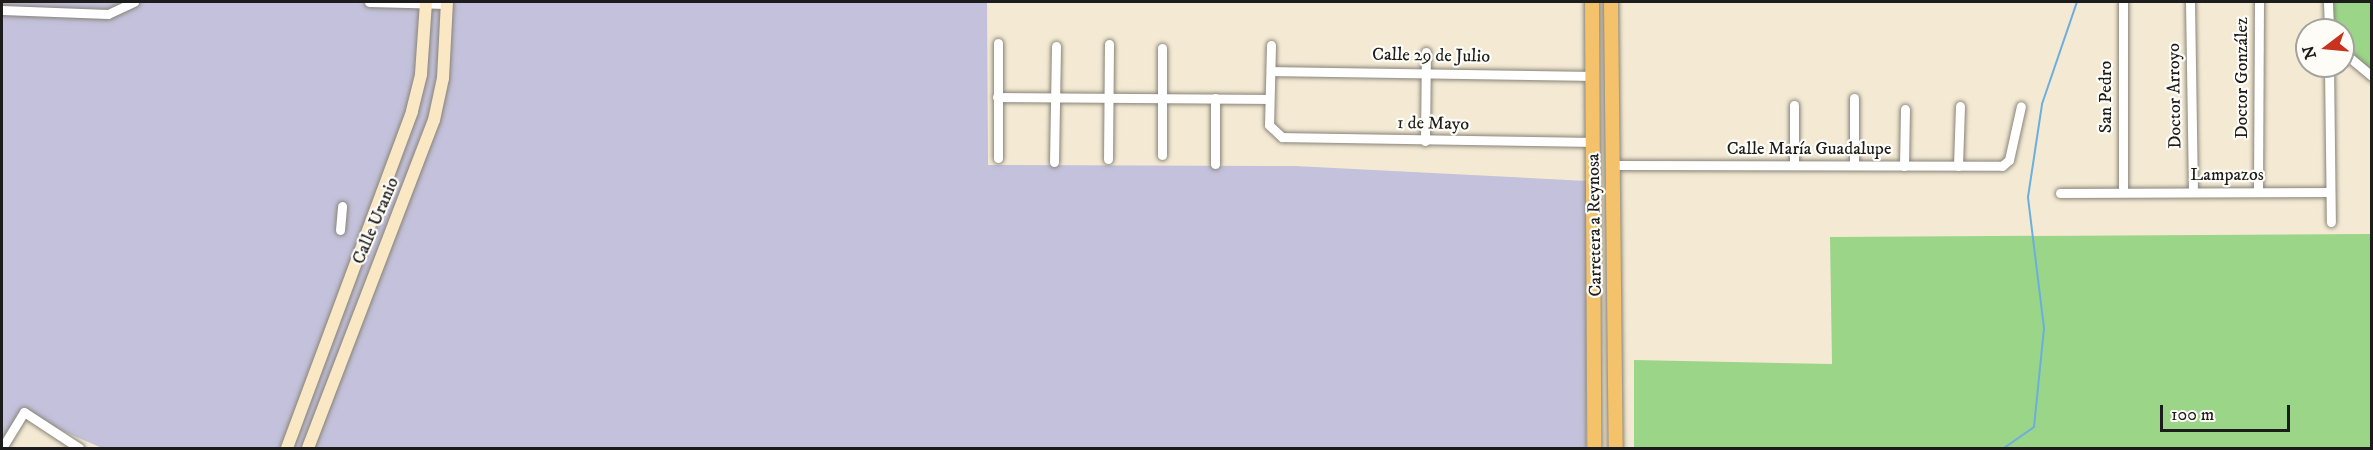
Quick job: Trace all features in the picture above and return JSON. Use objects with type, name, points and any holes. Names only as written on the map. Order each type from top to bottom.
[{"type":"main road","name":"Carretera a Reynosa","points":[[1592,2],[1594,448]]},
{"type":"main road","name":"Carretera a Reynosa","points":[[1611,2],[1616,448]]},
{"type":"main road","points":[[1591,53],[1606,60],[1611,39]]},
{"type":"main road","points":[[1592,93],[1612,147]]},
{"type":"main road","points":[[1592,142],[1606,156],[1613,209]]},
{"type":"street","points":[[2,10],[79,5],[117,13],[134,2]]},
{"type":"street","points":[[369,2],[447,3]]},
{"type":"street","name":"Calle Uranio","points":[[287,448],[412,111],[421,74],[426,2]]},
{"type":"street","name":"San Pedro","points":[[2123,2],[2123,192]]},
{"type":"street","name":"Doctor Arroyo","points":[[2190,2],[2193,191]]},
{"type":"street","name":"Doctor González","points":[[2258,191],[2259,2]]},
{"type":"street","points":[[2328,2],[2328,18]]},
{"type":"street","name":"Calle Uranio","points":[[308,448],[434,120],[444,78],[447,3]]},
{"type":"street","points":[[998,43],[998,158]]},
{"type":"street","points":[[1108,159],[1109,44]]},
{"type":"street","points":[[998,97],[1269,99],[1271,45]]},
{"type":"street","points":[[1054,162],[1056,46]]},
{"type":"street","points":[[1161,48],[1162,155]]},
{"type":"street","points":[[1425,141],[1426,52]]},
{"type":"street","points":[[2355,62],[2372,76]]},
{"type":"street","name":"Calle 29 de Julio","points":[[1271,70],[1591,76]]},
{"type":"street","points":[[2329,78],[2331,222]]},
{"type":"street","points":[[1215,98],[1215,164]]},
{"type":"street","points":[[1854,98],[1854,165]]},
{"type":"street","name":"1 de Mayo","points":[[1269,99],[1274,134],[1425,141],[1592,142]]},
{"type":"street","points":[[1794,105],[1794,165]]},
{"type":"street","points":[[1958,166],[1960,106]]},
{"type":"street","name":"Calle María Guadalupe","points":[[1613,165],[2005,165],[2021,106]]},
{"type":"street","points":[[1904,166],[1905,109]]},
{"type":"street","name":"Lampazos","points":[[2060,193],[2330,192]]},
{"type":"street","points":[[340,230],[342,206]]},
{"type":"street","points":[[2,448],[24,412],[68,445],[79,448]]},
{"type":"shaded area","points":[[2,2],[987,2],[988,165],[1295,166],[1587,181],[1586,448],[102,448],[21,413],[2,440]]},
{"type":"green space","points":[[2328,2],[2371,2],[2371,77],[2355,63],[2355,18],[2329,18]]},
{"type":"green space","points":[[2371,234],[2371,448],[1634,448],[1634,360],[1832,364],[1830,237]]},
{"type":"waterway","points":[[2004,448],[2034,427],[2044,328],[2028,197],[2042,104],[2077,2]]}]
